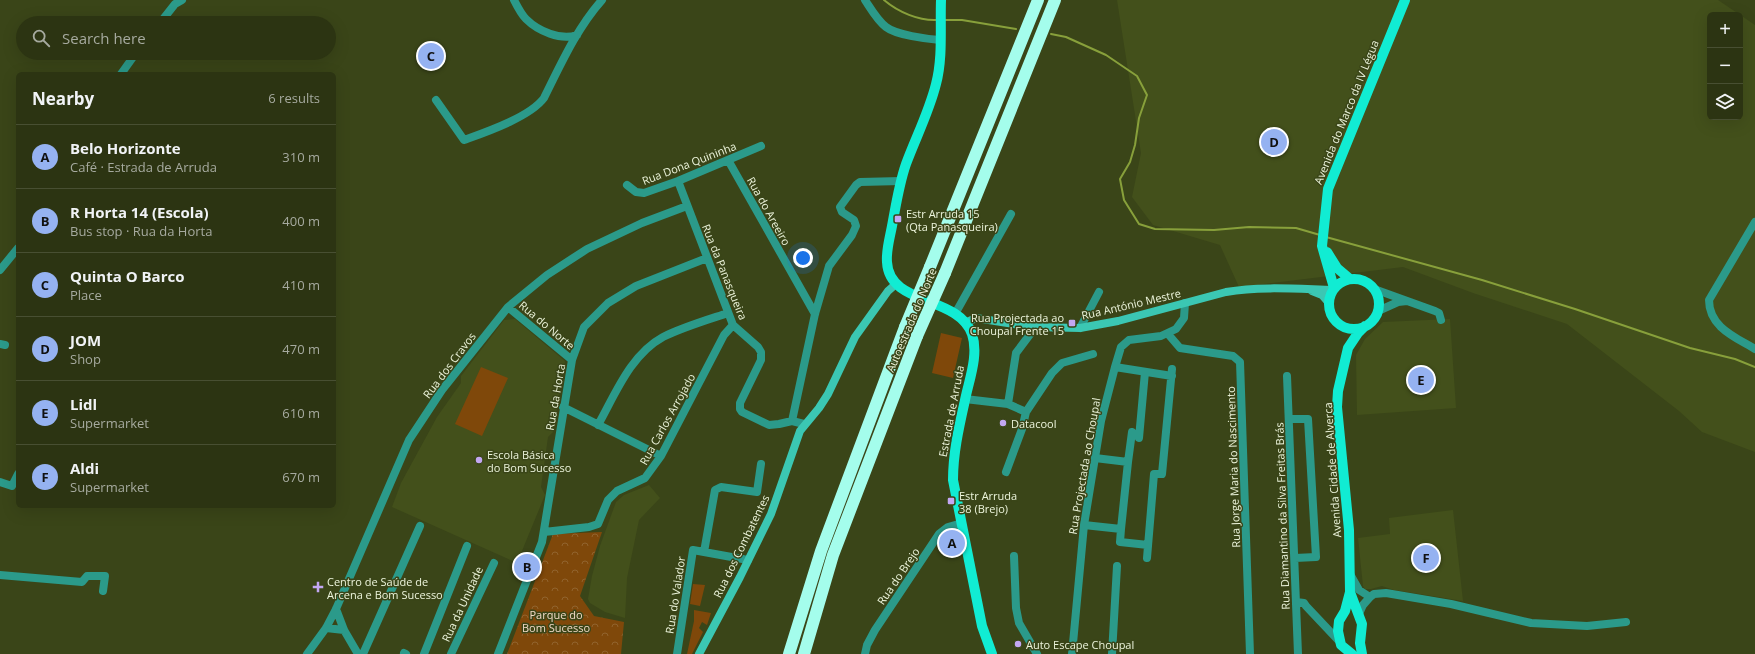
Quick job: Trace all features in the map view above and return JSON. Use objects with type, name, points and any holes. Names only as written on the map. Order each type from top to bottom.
[{"type":"highway","name":"Autoestrada do Norte","points":[[789,654],[824,543],[905,327],[1038,0]]},
{"type":"highway","name":"Autoestrada do Norte","points":[[804,654],[834,555],[917,336],[945,273],[1055,0]]},
{"type":"main road","points":[[896,284],[888,271],[887,256],[901,181],[936,86],[939,71],[941,0]]},
{"type":"main road","name":"Avenida do Marco da IV Légua","points":[[1333,289],[1324,254],[1323,233],[1328,189],[1405,0]]},
{"type":"main road","name":"Avenida do Marco da IV Légua","points":[[1323,233],[1328,253],[1333,263],[1350,279]]},
{"type":"main road","points":[[1341,326],[1351,328],[1365,326],[1378,311],[1378,300],[1374,289],[1364,281],[1350,279],[1344,280],[1333,289],[1328,302],[1332,317],[1341,326],[1348,348]]},
{"type":"main road","name":"Estrada de Arruda","points":[[896,284],[905,291],[955,314],[965,323],[972,336],[974,350],[953,463],[953,480],[982,626],[992,654]]},
{"type":"main road","name":"Avenida Cidade de Alverca","points":[[1339,621],[1345,611],[1350,592],[1350,573],[1349,530],[1337,407],[1338,391],[1348,348],[1358,333],[1365,326]]},
{"type":"main road","name":"Avenida Cidade de Alverca","points":[[1350,592],[1362,624],[1360,643],[1362,654]]},
{"type":"main road","points":[[1345,611],[1348,610],[1357,613]]},
{"type":"main road","points":[[1339,621],[1338,631],[1345,649],[1356,649],[1360,643]]},
{"type":"street","points":[[166,16],[175,4],[182,0]]},
{"type":"street","points":[[514,0],[526,19],[539,29],[550,34],[569,38],[577,35]]},
{"type":"street","points":[[436,100],[464,140],[493,130],[539,105],[569,48],[602,0]]},
{"type":"street","points":[[865,0],[878,20],[887,28],[918,37],[940,40]]},
{"type":"street","points":[[122,72],[131,60]]},
{"type":"street","name":"Rua Dona Quininha","points":[[627,185],[640,194],[678,181],[761,146]]},
{"type":"street","name":"Rua do Areeiro","points":[[728,160],[815,314]]},
{"type":"street","name":"Rua da Panasqueira","points":[[678,181],[733,326],[757,345],[761,355],[761,360],[740,403],[740,409],[742,412],[769,425],[792,421],[804,424]]},
{"type":"street","points":[[792,421],[815,314],[829,266],[852,235],[856,226],[853,218],[841,210],[842,204],[860,182],[901,181]]},
{"type":"street","name":"Rua dos Cravos","points":[[307,654],[326,628],[336,609],[409,440],[442,390],[508,307],[547,275],[587,249],[642,224],[688,206]]},
{"type":"street","points":[[955,314],[1011,214]]},
{"type":"street","points":[[1755,222],[1709,300],[1709,308],[1714,320],[1720,328],[1755,349]]},
{"type":"street","points":[[0,270],[16,250]]},
{"type":"street","name":"Rua da Horta","points":[[498,654],[542,542],[572,360],[584,327],[608,303],[636,286],[707,258]]},
{"type":"street","name":"Rua dos Combatentes","points":[[699,654],[771,514],[800,431],[804,424],[819,408],[828,394],[858,332],[888,292],[896,284]]},
{"type":"street","name":"Rua António Mestre","points":[[965,323],[973,319],[980,318],[1033,327],[1080,328],[1118,321],[1226,292],[1243,289],[1333,289]]},
{"type":"street","name":"Rua António Mestre","points":[[1302,289],[1318,293],[1328,302]]},
{"type":"street","points":[[1374,289],[1435,311],[1439,313],[1441,320]]},
{"type":"street","points":[[1080,328],[1099,292]]},
{"type":"street","points":[[1378,311],[1398,302],[1408,301]]},
{"type":"street","name":"Rua Projectada ao Choupal","points":[[1072,654],[1084,525],[1101,420],[1121,347],[1129,340],[1154,338],[1168,334],[1182,323],[1184,318],[1185,303]]},
{"type":"street","name":"Rua do Norte","points":[[508,307],[572,360]]},
{"type":"street","points":[[598,424],[626,374],[643,353],[662,338],[685,328],[728,313]]},
{"type":"street","name":"Rua Carlos Arrojado","points":[[544,532],[589,527],[598,524],[608,500],[617,491],[645,478],[661,456],[724,335],[733,326]]},
{"type":"street","points":[[1008,404],[1016,353],[1031,333],[1033,327]]},
{"type":"street","name":"Rua Jorge Maria do Nascimento","points":[[1168,334],[1180,348],[1233,356],[1240,362],[1250,654]]},
{"type":"street","points":[[1006,472],[1022,429],[1026,412],[1059,364],[1093,354]]},
{"type":"street","points":[[1115,367],[1145,372],[1172,372],[1162,474],[1154,474],[1147,558]]},
{"type":"street","points":[[1139,438],[1145,372]]},
{"type":"street","name":"Rua Diamantino da Silva Freitas Brás","points":[[1287,376],[1298,654]]},
{"type":"street","points":[[965,399],[1008,404],[1026,412]]},
{"type":"street","points":[[563,408],[661,456]]},
{"type":"street","points":[[1289,419],[1308,419],[1316,557],[1295,558]]},
{"type":"street","points":[[1132,432],[1120,542],[1148,544]]},
{"type":"street","points":[[1095,458],[1128,462]]},
{"type":"street","points":[[748,560],[704,552],[715,490],[721,487],[757,492],[761,464]]},
{"type":"street","points":[[0,482],[12,486],[16,478]]},
{"type":"street","name":"Rua do Brejo","points":[[864,654],[873,633],[939,534],[948,527],[962,523]]},
{"type":"street","points":[[1084,525],[1121,529]]},
{"type":"street","points":[[358,653],[420,526]]},
{"type":"street","points":[[424,654],[467,546]]},
{"type":"street","name":"Rua do Valador","points":[[677,654],[693,550],[704,552]]},
{"type":"street","points":[[1014,556],[1016,608],[1019,623],[1037,654]]},
{"type":"street","name":"Rua da Unidade","points":[[450,654],[494,563]]},
{"type":"street","points":[[1112,654],[1117,566]]},
{"type":"street","points":[[1350,573],[1357,588],[1370,597]]},
{"type":"street","points":[[0,575],[82,582],[87,576],[105,576],[103,591]]},
{"type":"street","points":[[1357,613],[1370,597],[1379,593],[1398,594],[1451,604],[1531,623],[1587,626],[1626,622]]},
{"type":"street","points":[[1296,602],[1306,606],[1345,649]]},
{"type":"street","points":[[336,609],[344,630],[358,653]]},
{"type":"street","points":[[1322,623],[1332,624],[1339,621]]},
{"type":"street","points":[[326,628],[344,630]]},
{"type":"shaded area","points":[[1117,0],[1718,0],[1736,12],[1707,12],[1707,120],[1743,120],[1743,17],[1755,25],[1755,452],[1702,432],[1679,411],[1567,324],[1473,293],[1403,267],[1239,287],[1220,245],[1153,225],[1132,197],[1141,153]]},
{"type":"shaded area","name":"Escola Básica do Bom Sucesso","points":[[515,319],[565,361],[553,432],[548,437],[541,487],[545,495],[517,563],[392,507],[401,483],[437,417],[461,383],[461,376],[504,320]]},
{"type":"shaded area","points":[[1450,319],[1456,408],[1357,415],[1356,355],[1365,339],[1383,322]]},
{"type":"shaded area","points":[[649,485],[660,498],[639,520],[627,578],[625,618],[605,612],[590,603],[588,599],[592,576],[600,546],[616,502],[624,495]]},
{"type":"shaded area","points":[[1453,510],[1463,601],[1394,590],[1382,586],[1365,589],[1363,586],[1358,538],[1390,534],[1389,518]]},
{"type":"green space","points":[[941,333],[962,338],[953,378],[932,373]]},
{"type":"green space","points":[[481,367],[508,378],[482,436],[455,424]]},
{"type":"green space","name":"Parque do Bom Sucesso","points":[[602,532],[580,596],[594,616],[624,622],[621,654],[507,654],[553,534]]},
{"type":"green space","points":[[693,584],[705,585],[700,606],[690,604]]},
{"type":"green space","points":[[694,610],[711,613],[707,625],[702,622],[699,628],[703,632],[692,654],[687,654],[694,621]]},
{"type":"waterway","points":[[884,0],[909,15],[923,19],[937,20]]},
{"type":"waterway","points":[[944,20],[962,20],[1016,29]]},
{"type":"waterway","points":[[1051,34],[1066,37],[1106,55],[1137,76],[1147,95],[1139,118],[1135,145],[1130,162],[1120,179],[1124,200],[1139,224],[1155,229],[1214,230],[1249,227],[1296,228],[1320,235]]},
{"type":"waterway","points":[[1326,237],[1482,280],[1575,309],[1690,348],[1735,359],[1755,367]]},
{"type":"place","name":"Quinta O Barco","points":[[431,56]]},
{"type":"place","name":"JOM","points":[[1274,142]]},
{"type":"place","name":"Estr Arruda 15 (Qta Panasqueira)","points":[[898,219]]},
{"type":"place","name":"Rua Projectada ao Choupal Frente 15","points":[[1072,323]]},
{"type":"place","name":"Lidl","points":[[1421,380]]},
{"type":"place","name":"Datacool","points":[[1003,423]]},
{"type":"place","name":"Escola Básica do Bom Sucesso","points":[[479,460]]},
{"type":"place","name":"Estr Arruda 38 (Brejo)","points":[[951,501]]},
{"type":"place","name":"Belo Horizonte","points":[[952,543]]},
{"type":"place","name":"Aldi","points":[[1426,558]]},
{"type":"place","name":"R Horta 14 (Escola)","points":[[527,567]]},
{"type":"place","name":"Centro de Saúde de Arcena e Bom Sucesso","points":[[318,587]]},
{"type":"place","name":"Auto Escape Choupal","points":[[1018,644]]}]
